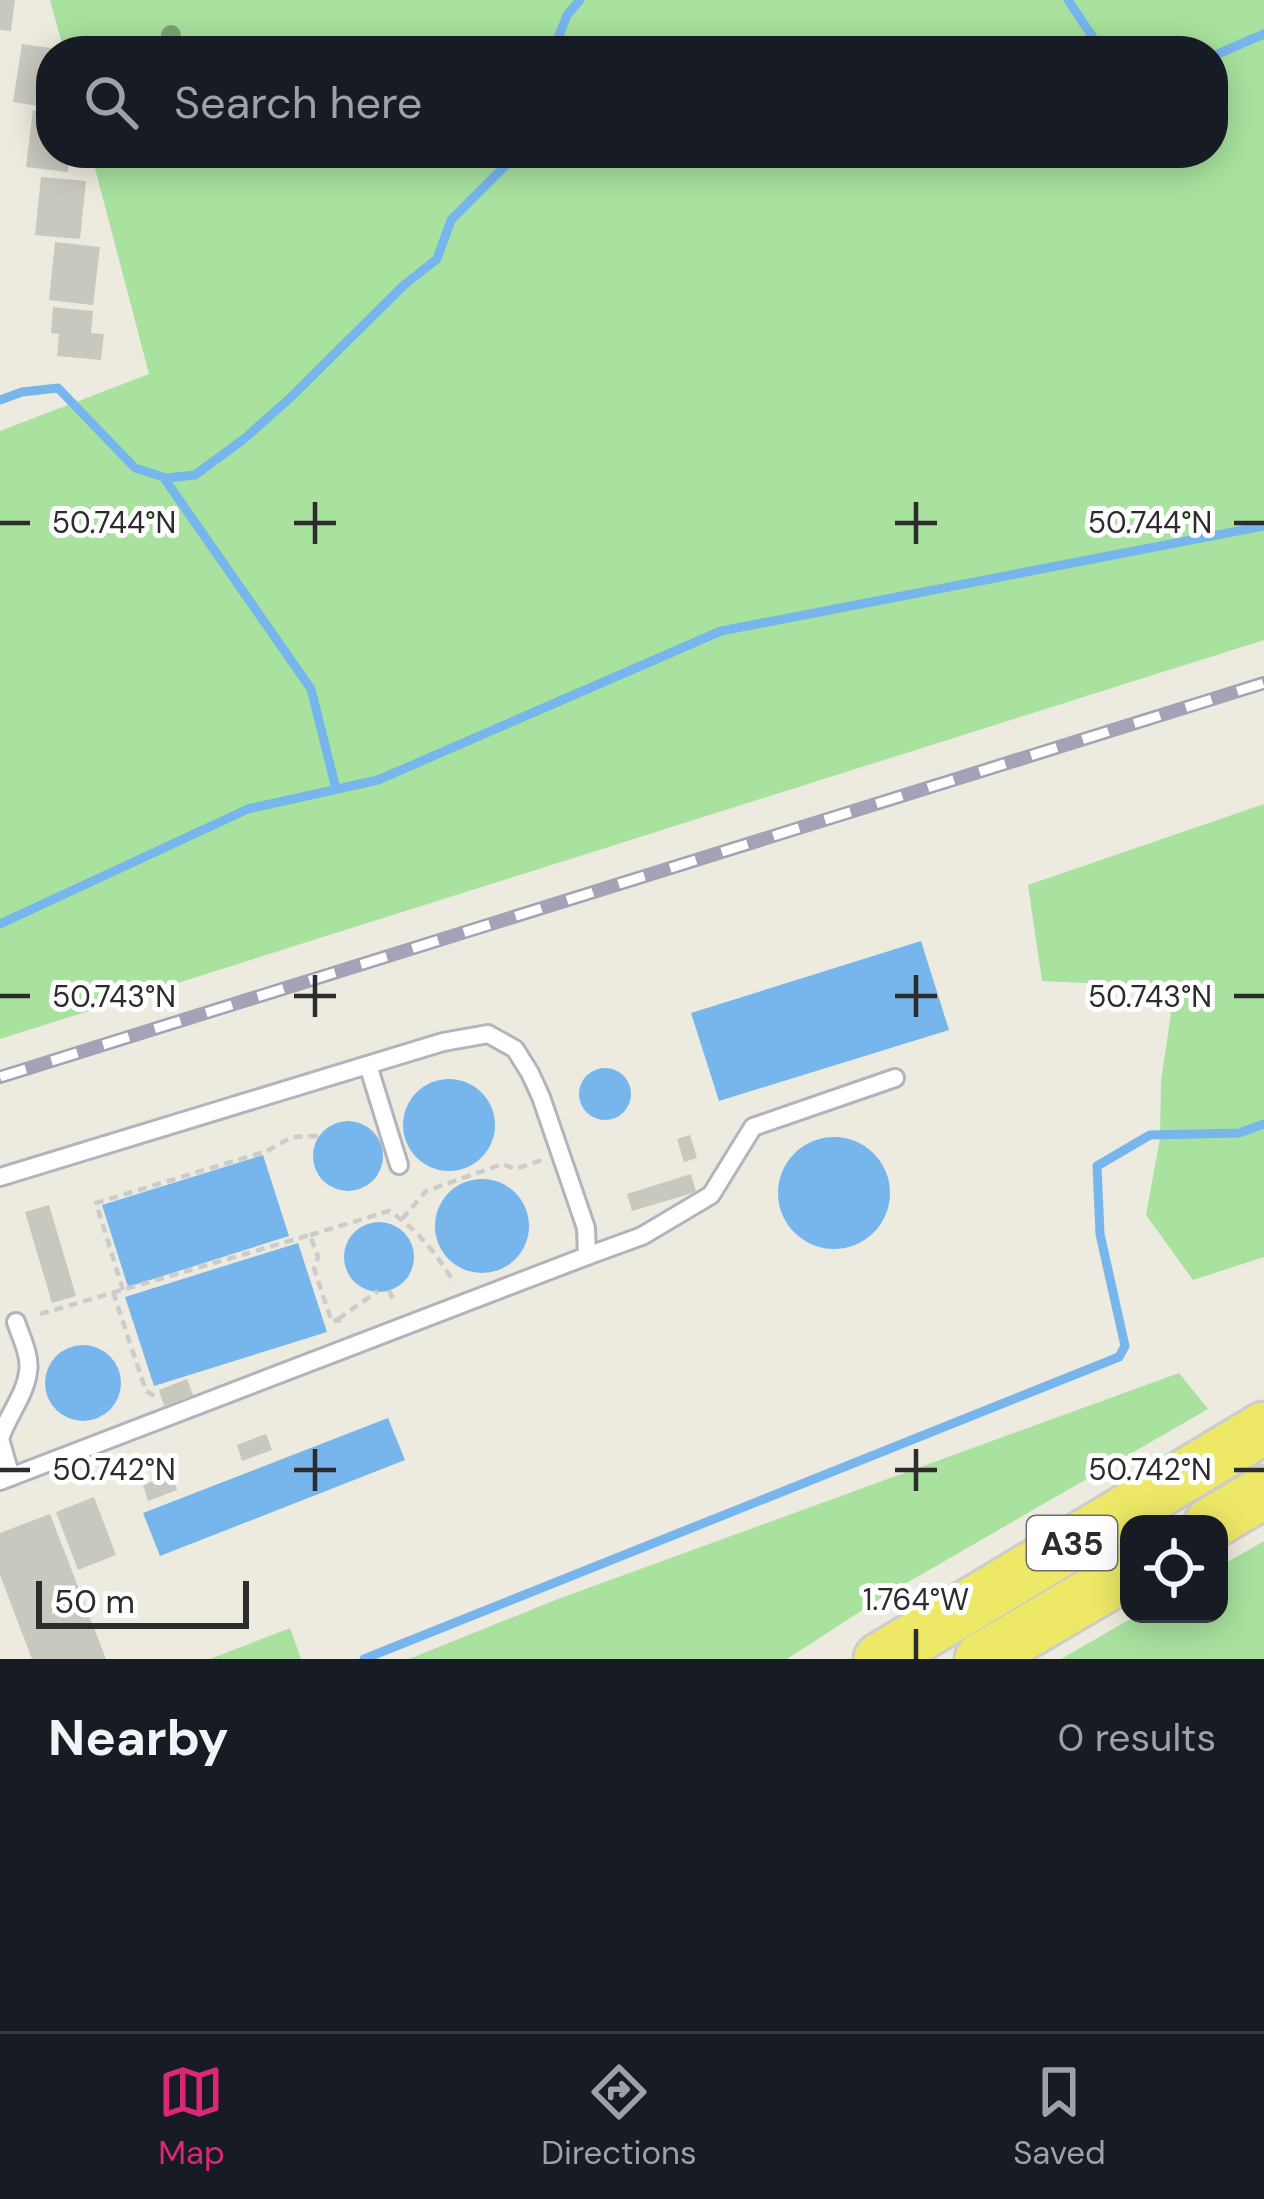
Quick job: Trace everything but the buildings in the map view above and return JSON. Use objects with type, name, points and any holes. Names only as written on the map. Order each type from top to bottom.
[{"type":"main road","name":"A35","points":[[880,1659],[1264,1428]]},
{"type":"main road","points":[[1225,1515],[1264,1492]]},
{"type":"main road","name":"A35","points":[[981,1659],[1120,1577]]},
{"type":"lane","points":[[0,1177],[443,1042],[488,1034],[515,1049],[530,1073],[586,1228],[587,1256]]},
{"type":"lane","points":[[368,1065],[399,1165]]},
{"type":"lane","points":[[16,1322],[30,1368],[0,1439],[6,1479],[642,1235],[711,1195],[753,1127],[895,1078]]},
{"type":"path","points":[[123,1290],[96,1203],[267,1151],[292,1137],[318,1136]]},
{"type":"path","points":[[402,1220],[426,1191],[503,1164],[515,1169],[559,1155]]},
{"type":"path","points":[[16,1322],[389,1211],[435,1255],[463,1304]]},
{"type":"path","points":[[310,1234],[318,1257],[314,1269],[332,1322],[378,1292]]},
{"type":"path","points":[[113,1292],[146,1391],[153,1393],[161,1418]]},
{"type":"path","points":[[338,1319],[348,1348]]},
{"type":"green space","points":[[50,0],[1264,0],[1264,640],[0,1039],[0,431],[149,374],[95,168],[1228,168],[1228,36],[60,36]]},
{"type":"green space","points":[[1264,804],[1264,1257],[1193,1280],[1146,1215],[1160,1138],[1161,1081],[1171,1014],[1146,986],[1042,981],[1028,885]]},
{"type":"green space","points":[[1179,1373],[1208,1409],[884,1596],[787,1659],[409,1659],[558,1599]]},
{"type":"green space","points":[[1264,1541],[1264,1659],[1061,1659],[1123,1623],[1228,1623],[1228,1562]]},
{"type":"green space","points":[[290,1628],[301,1659],[210,1659]]},
{"type":"water","points":[[921,941],[949,1030],[719,1101],[691,1013]]},
{"type":"water","points":[[605,1068],[623,1076],[631,1094],[623,1112],[605,1120],[587,1112],[579,1094],[587,1076]]},
{"type":"water","points":[[449,1079],[467,1082],[482,1092],[492,1107],[492,1143],[482,1158],[467,1168],[449,1171],[431,1168],[416,1158],[406,1143],[403,1125],[406,1107],[416,1092],[431,1082]]},
{"type":"water","points":[[348,1121],[373,1131],[383,1156],[373,1181],[348,1191],[323,1181],[313,1156],[323,1131]]},
{"type":"water","points":[[834,1137],[855,1142],[873,1154],[885,1172],[890,1193],[885,1214],[873,1232],[855,1244],[834,1249],[813,1244],[795,1232],[783,1214],[778,1193],[783,1172],[795,1154],[813,1142]]},
{"type":"water","points":[[263,1155],[289,1236],[128,1287],[102,1205]]},
{"type":"water","points":[[482,1179],[515,1193],[529,1226],[515,1259],[482,1273],[449,1259],[435,1226],[449,1193]]},
{"type":"water","points":[[379,1222],[404,1232],[414,1257],[404,1282],[379,1292],[354,1282],[344,1257],[354,1232]]},
{"type":"water","points":[[298,1243],[327,1332],[154,1386],[125,1297]]},
{"type":"water","points":[[83,1345],[110,1356],[121,1383],[110,1410],[83,1421],[56,1410],[45,1383],[56,1356]]},
{"type":"water","points":[[388,1418],[405,1460],[160,1556],[143,1513]]},
{"type":"waterway","points":[[559,36],[567,15],[580,0]]},
{"type":"waterway","points":[[1068,0],[1092,36]]},
{"type":"waterway","points":[[1228,50],[1264,34]]},
{"type":"waterway","points":[[0,400],[58,388],[135,468],[166,478],[195,475],[289,399],[404,285],[437,259],[451,220],[503,168]]},
{"type":"waterway","points":[[164,478],[311,689],[336,789]]},
{"type":"waterway","points":[[0,924],[248,809],[378,780],[721,631],[1264,526]]},
{"type":"waterway","points":[[364,1659],[1119,1357],[1125,1346],[1100,1234],[1097,1166],[1150,1135],[1239,1133],[1264,1124]]},
{"type":"railway","points":[[0,1077],[1264,683]]}]
